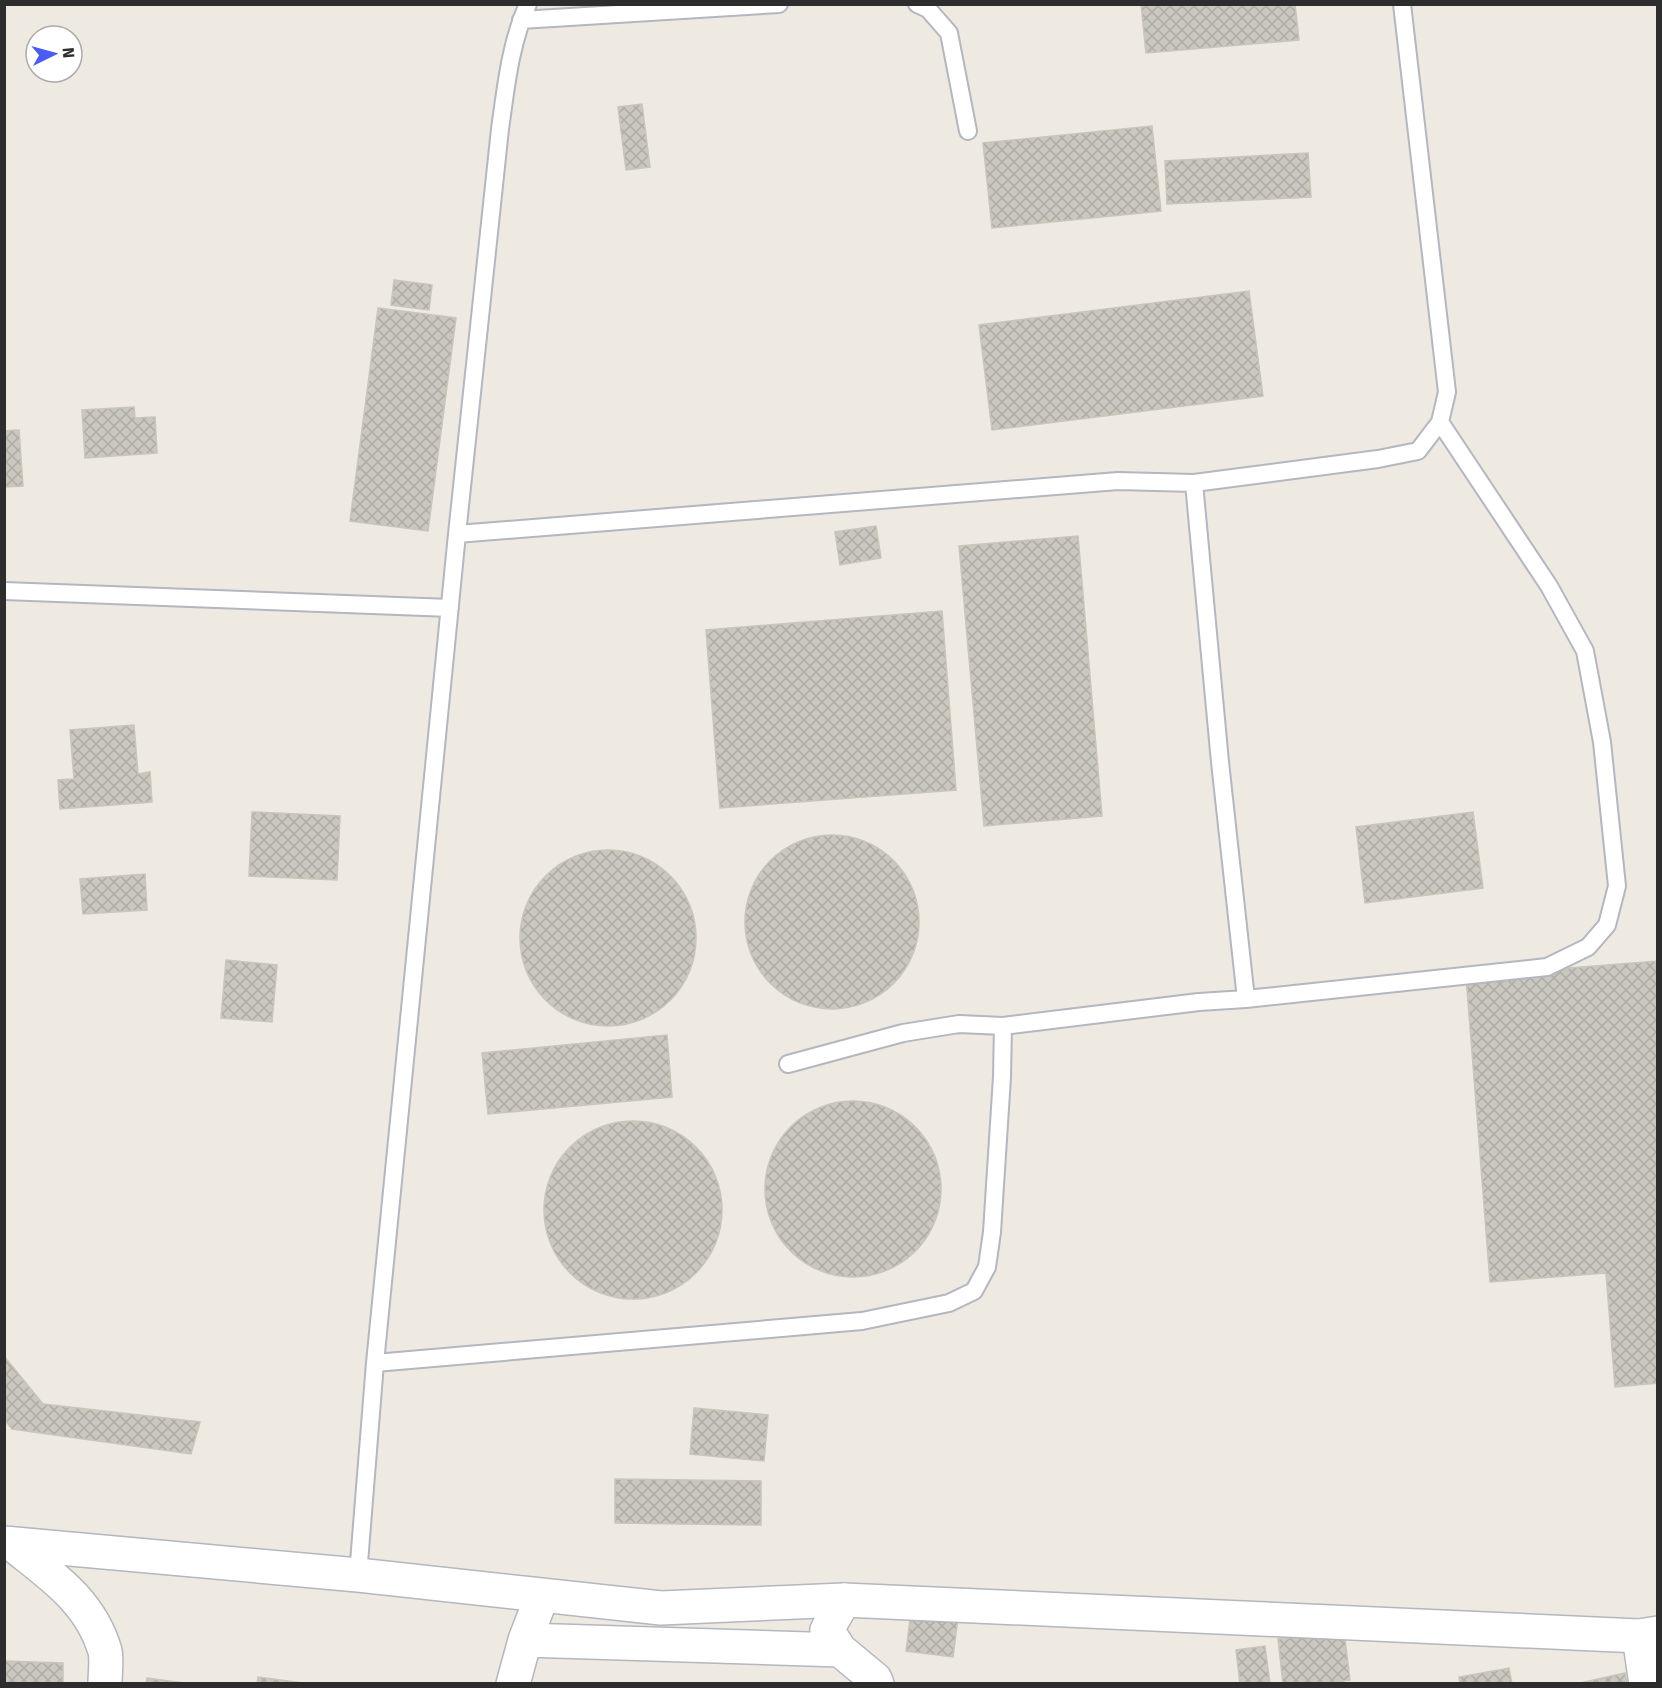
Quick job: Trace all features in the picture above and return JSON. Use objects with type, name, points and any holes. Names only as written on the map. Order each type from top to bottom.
[{"type":"street","points":[[8,1543],[358,1575],[661,1608],[844,1600],[1648,1635],[1646,1683]]},
{"type":"street","points":[[8,1543],[77,1598],[92,1620],[105,1653],[105,1683]]},
{"type":"street","points":[[513,1683],[525,1640],[542,1596]]},
{"type":"street","points":[[844,1600],[827,1630],[840,1650],[877,1683]]},
{"type":"street","points":[[525,1640],[840,1650]]},
{"type":"lane","points":[[358,1575],[375,1363],[457,534],[508,67],[525,12],[779,4]]},
{"type":"lane","points":[[457,534],[1118,482],[1194,483],[1378,459],[1418,451],[1440,422],[1447,392],[1402,4]]},
{"type":"lane","points":[[926,6],[949,33],[968,130]]},
{"type":"lane","points":[[788,1064],[903,1033],[959,1024],[1003,1026],[1199,1002],[1547,967],[1588,947],[1607,925],[1617,886],[1602,742],[1585,651],[1549,586],[1440,422]]},
{"type":"lane","points":[[1194,483],[1219,750],[1246,999]]},
{"type":"lane","points":[[4,591],[450,608]]},
{"type":"lane","points":[[375,1363],[862,1321],[949,1303],[974,1291],[987,1267],[992,1232],[1003,1026]]},
{"type":"building","points":[[1141,4],[1295,4],[1299,40],[1146,53]]},
{"type":"building","points":[[642,104],[650,167],[626,170],[618,107]]},
{"type":"building","points":[[1152,126],[1161,211],[992,228],[983,143]]},
{"type":"building","points":[[1308,153],[1311,197],[1167,204],[1165,161]]},
{"type":"building","points":[[394,280],[432,285],[429,310],[391,305]]},
{"type":"building","points":[[1249,291],[1263,396],[992,430],[979,325]]},
{"type":"building","points":[[378,308],[456,318],[428,531],[350,521]]},
{"type":"building","points":[[134,407],[135,418],[155,417],[157,453],[85,458],[82,410]]},
{"type":"building","points":[[19,430],[23,486],[4,487],[4,431]]},
{"type":"building","points":[[876,526],[881,558],[840,565],[835,532]]},
{"type":"building","points":[[1078,536],[1102,816],[984,826],[959,546]]},
{"type":"building","points":[[942,611],[956,790],[720,808],[706,630]]},
{"type":"building","points":[[134,725],[138,774],[150,772],[152,802],[60,809],[58,780],[74,779],[70,730]]},
{"type":"building","points":[[252,812],[340,816],[337,880],[249,876]]},
{"type":"building","points":[[1473,812],[1483,888],[1365,903],[1356,827]]},
{"type":"building","points":[[832,835],[865,842],[880,850],[893,861],[904,874],[912,889],[919,922],[912,955],[904,970],[893,983],[880,994],[865,1002],[832,1009],[799,1002],[784,994],[771,983],[760,970],[752,955],[745,922],[752,889],[760,874],[771,861],[784,850],[799,842]]},
{"type":"building","points":[[608,850],[642,857],[657,865],[670,876],[681,889],[689,904],[696,938],[689,972],[681,987],[670,1000],[657,1011],[642,1019],[608,1026],[574,1019],[559,1011],[546,1000],[535,987],[527,972],[520,938],[527,904],[535,889],[546,876],[559,865],[574,857]]},
{"type":"building","points":[[145,874],[147,910],[83,914],[80,879]]},
{"type":"building","points":[[226,960],[277,965],[272,1022],[221,1018]]},
{"type":"building","points":[[1658,961],[1658,1383],[1615,1387],[1606,1273],[1490,1282],[1466,976]]},
{"type":"building","points":[[667,1035],[672,1097],[488,1114],[482,1053]]},
{"type":"building","points":[[853,1101],[887,1108],[902,1116],[915,1127],[926,1140],[934,1155],[941,1189],[934,1223],[926,1238],[915,1251],[902,1262],[887,1270],[853,1277],[819,1270],[804,1262],[791,1251],[780,1238],[772,1223],[765,1189],[772,1155],[780,1140],[791,1127],[804,1116],[819,1108]]},
{"type":"building","points":[[633,1121],[650,1122],[667,1127],[696,1147],[716,1176],[721,1193],[721,1227],[716,1244],[696,1273],[667,1293],[650,1298],[633,1299],[616,1298],[599,1293],[570,1273],[550,1244],[545,1227],[544,1210],[545,1193],[550,1176],[570,1147],[599,1127],[616,1122]]},
{"type":"building","points":[[4,1356],[43,1404],[200,1422],[191,1454],[12,1429],[4,1419]]},
{"type":"building","points":[[694,1408],[768,1415],[764,1461],[690,1454]]},
{"type":"building","points":[[615,1479],[761,1481],[761,1525],[615,1523]]},
{"type":"building","points":[[911,1612],[958,1618],[953,1657],[906,1651]]},
{"type":"building","points":[[1344,1631],[1350,1680],[1321,1684],[1283,1684],[1278,1639]]},
{"type":"building","points":[[1265,1646],[1270,1684],[1240,1684],[1236,1650]]},
{"type":"building","points":[[4,1661],[63,1663],[63,1684],[4,1684]]},
{"type":"building","points":[[1509,1668],[1512,1684],[1460,1684],[1459,1677]]},
{"type":"building","points":[[1625,1673],[1627,1684],[1576,1684]]},
{"type":"building","points":[[258,1677],[310,1684],[257,1684]]},
{"type":"building","points":[[147,1678],[191,1684],[146,1684]]}]
